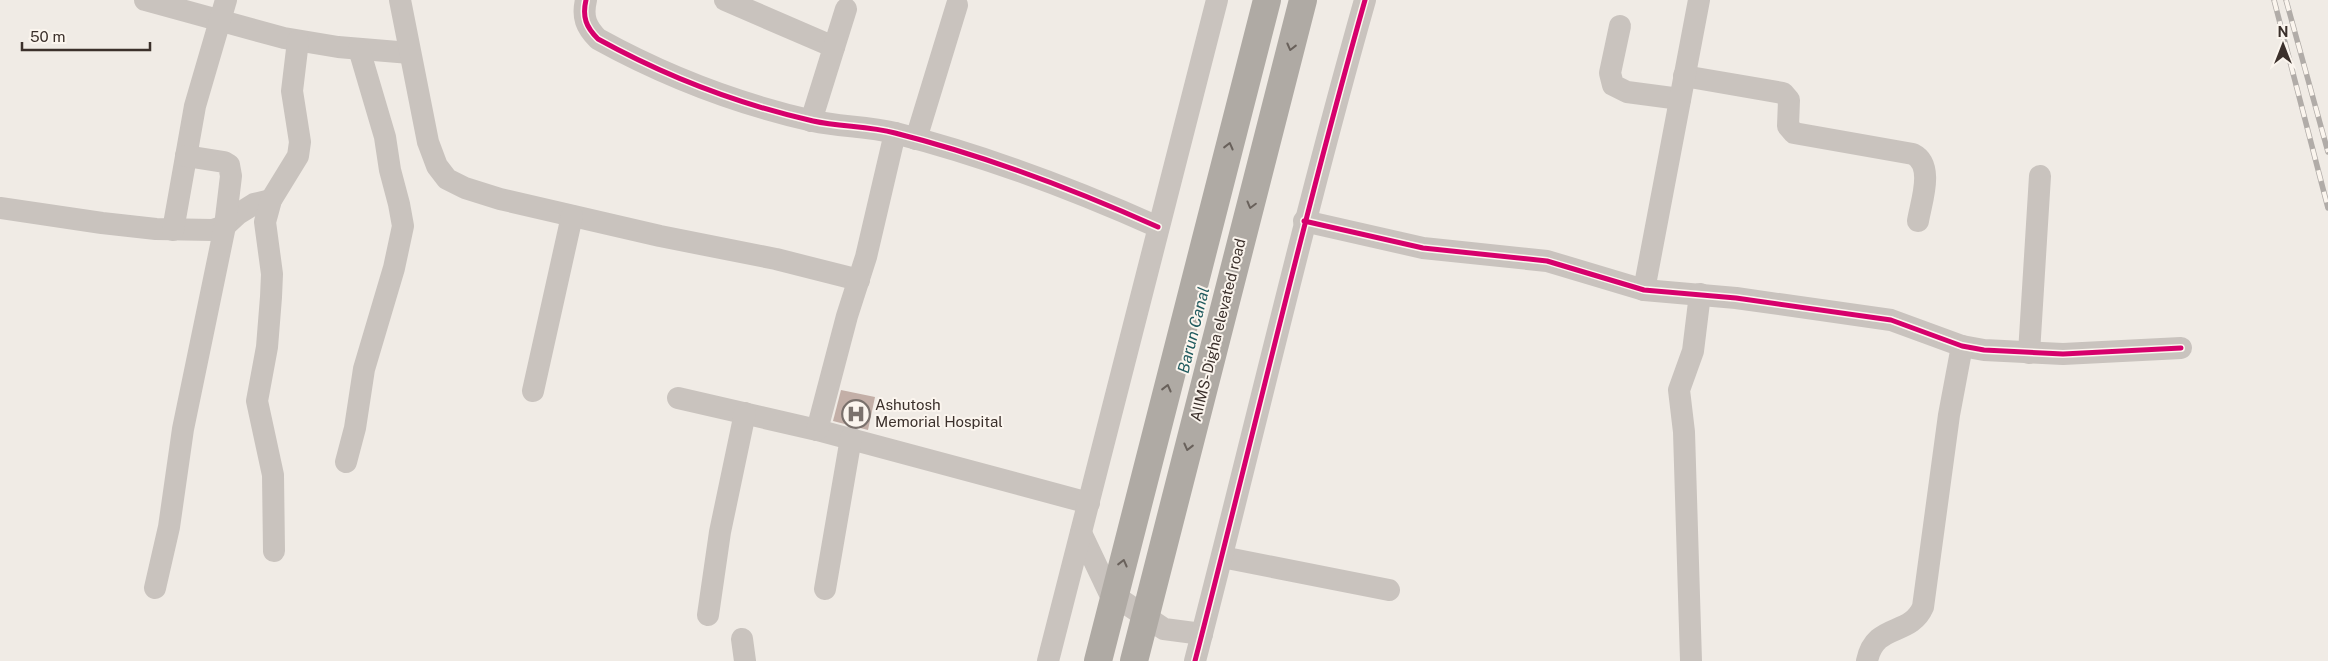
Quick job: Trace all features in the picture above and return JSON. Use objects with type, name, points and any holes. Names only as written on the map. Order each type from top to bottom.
[{"type":"highway","points":[[1098,661],[1267,0]]},
{"type":"highway","name":"AIIMS- Digha elevated road","points":[[1134,661],[1303,0]]},
{"type":"street","points":[[145,0],[223,10],[298,41],[410,53]]},
{"type":"street","points":[[400,0],[428,142],[437,166],[448,179],[465,188],[500,199],[776,259],[859,280]]},
{"type":"street","points":[[586,0],[584,19],[589,30],[598,39],[652,68],[750,105],[811,121],[869,127],[1005,165],[1076,191],[1158,227]]},
{"type":"street","points":[[725,0],[771,9],[834,48]]},
{"type":"street","points":[[1195,661],[1304,221],[1365,0]]},
{"type":"street","points":[[1644,290],[1699,0]]},
{"type":"street","points":[[1048,661],[1214,1]]},
{"type":"street","points":[[817,430],[878,211],[957,5]]},
{"type":"street","points":[[811,121],[846,9]]},
{"type":"street","points":[[173,230],[195,106],[223,10]]},
{"type":"street","points":[[1620,26],[1610,73],[1613,85],[1627,92],[1680,100]]},
{"type":"street","points":[[274,551],[273,475],[257,401],[270,316],[272,274],[265,222],[272,200],[298,156],[300,142],[292,91],[298,41]]},
{"type":"street","points":[[346,462],[355,428],[364,368],[402,233],[401,215],[390,170],[385,137],[359,49]]},
{"type":"street","points":[[1684,76],[1783,93],[1789,100],[1788,126],[1794,133],[1913,154],[1920,158],[1925,166],[1925,177],[1918,221]]},
{"type":"street","points":[[154,588],[169,527],[184,429],[225,226],[231,176],[229,165],[186,156]]},
{"type":"street","points":[[2029,353],[2040,176]]},
{"type":"street","points":[[0,208],[102,223],[173,230],[213,230],[225,226],[247,208],[272,200]]},
{"type":"street","points":[[533,391],[572,216]]},
{"type":"street","points":[[1304,221],[1423,248],[1547,261],[1644,290],[1700,294],[1891,320],[1962,346],[1984,350],[2029,353],[2102,353],[2181,348]]},
{"type":"street","points":[[1691,661],[1684,432],[1679,390],[1693,351],[1700,294]]},
{"type":"street","points":[[1867,661],[1871,647],[1878,638],[1912,623],[1924,607],[1947,424],[1962,346]]},
{"type":"street","points":[[678,398],[851,438],[1089,503]]},
{"type":"street","points":[[708,615],[723,515],[745,413]]},
{"type":"street","points":[[825,589],[851,438]]},
{"type":"street","points":[[1081,533],[1109,592],[1164,629],[1202,634]]},
{"type":"street","points":[[1222,557],[1389,590]]},
{"type":"street","points":[[742,639],[745,661]]},
{"type":"building","points":[[841,390],[875,397],[868,430],[833,421]]},
{"type":"railway","points":[[2274,0],[2328,208]]},
{"type":"railway","points":[[2286,0],[2328,152]]},
{"type":"cycle path","points":[[586,0],[586,21],[590,30],[598,39],[649,65],[702,88],[757,106],[813,121],[885,131],[963,152],[1029,174],[1158,227]]},
{"type":"cycle path","points":[[1195,661],[1299,247],[1365,0]]},
{"type":"cycle path","points":[[1304,221],[1423,248],[1547,261],[1644,290],[1736,298],[1891,320],[1962,346],[1984,350],[2063,354],[2181,348]]},
{"type":"place","name":"Ashutosh Memorial Hospital","points":[[856,414]]},
{"type":"water label","name":"Barun Canal","points":[[1193,330]]}]
